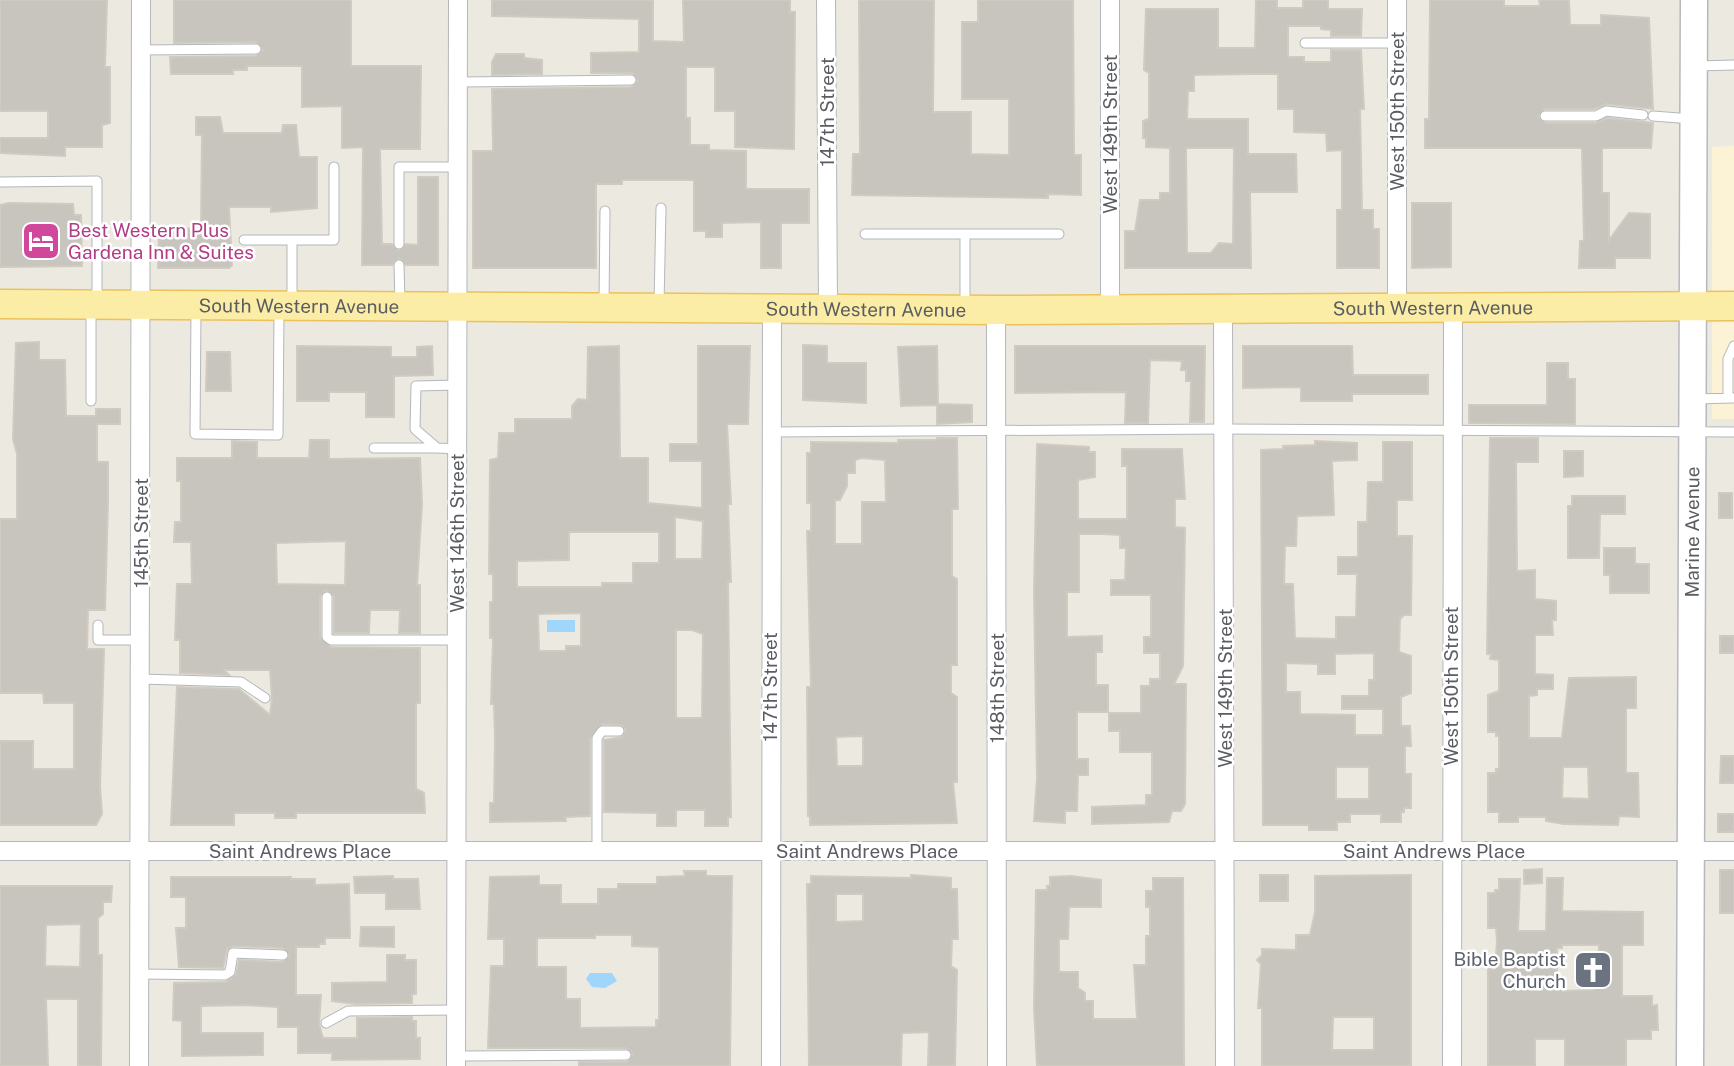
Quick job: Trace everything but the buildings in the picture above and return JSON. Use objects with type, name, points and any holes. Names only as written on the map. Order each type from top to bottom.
[{"type":"main road","name":"Marine Avenue","points":[[1690,1066],[1693,0]]},
{"type":"main road","name":"South Western Avenue","points":[[0,304],[965,310],[1734,306]]},
{"type":"street","name":"145th Street","points":[[139,1066],[141,0]]},
{"type":"street","name":"West 146th Street","points":[[456,1061],[458,0]]},
{"type":"street","name":"147th Street","points":[[826,0],[828,308]]},
{"type":"street","name":"West 149th Street","points":[[1110,0],[1110,309]]},
{"type":"street","name":"West 150th Street","points":[[1397,0],[1397,307]]},
{"type":"street","name":"West 150th Street","points":[[1452,1066],[1453,307]]},
{"type":"street","name":"147th Street","points":[[771,1066],[772,308]]},
{"type":"street","name":"148th Street","points":[[996,310],[998,1066]]},
{"type":"street","name":"West 149th Street","points":[[1223,310],[1225,1066]]},
{"type":"street","name":"Saint Andrews Place","points":[[0,851],[1734,851]]},
{"type":"lane","points":[[1305,43],[1397,43]]},
{"type":"lane","points":[[141,50],[256,49]]},
{"type":"lane","points":[[1694,66],[1734,65]]},
{"type":"lane","points":[[458,82],[631,80]]},
{"type":"lane","points":[[1545,116],[1596,116],[1606,111],[1694,119]]},
{"type":"lane","points":[[244,240],[334,240],[334,167]]},
{"type":"lane","points":[[399,244],[399,167],[458,167]]},
{"type":"lane","points":[[0,181],[97,181],[91,401]]},
{"type":"lane","points":[[659,307],[661,208]]},
{"type":"lane","points":[[604,211],[604,307]]},
{"type":"lane","points":[[865,234],[1059,234]]},
{"type":"lane","points":[[965,234],[965,310]]},
{"type":"lane","points":[[196,304],[195,434],[278,435],[292,240]]},
{"type":"lane","points":[[399,265],[400,305]]},
{"type":"lane","points":[[1693,399],[1731,398],[1728,359],[1733,349]]},
{"type":"lane","points":[[437,448],[415,429],[416,386],[458,385]]},
{"type":"lane","points":[[771,432],[997,433],[1224,429],[1734,432]]},
{"type":"lane","points":[[373,448],[457,449]]},
{"type":"lane","points":[[327,597],[327,637],[331,640],[457,640]]},
{"type":"lane","points":[[98,625],[98,640],[141,639]]},
{"type":"lane","points":[[141,679],[241,682],[265,698]]},
{"type":"lane","points":[[597,851],[597,738],[602,731],[619,731]]},
{"type":"lane","points":[[140,974],[225,975],[230,972],[233,953],[283,955]]},
{"type":"lane","points":[[326,1023],[348,1010],[456,1010]]},
{"type":"lane","points":[[456,1061],[626,1055]]},
{"type":"shaded area","points":[[1734,146],[1734,419],[1712,419],[1712,147]]},
{"type":"water","points":[[547,620],[575,620],[575,632],[547,632]]},
{"type":"water","points":[[590,973],[612,973],[617,981],[605,988],[592,987],[586,979]]},
{"type":"place","name":"Best Western Plus Gardena Inn & Suites","points":[[41,241]]},
{"type":"place","name":"Bible Baptist Church","points":[[1593,970]]}]
